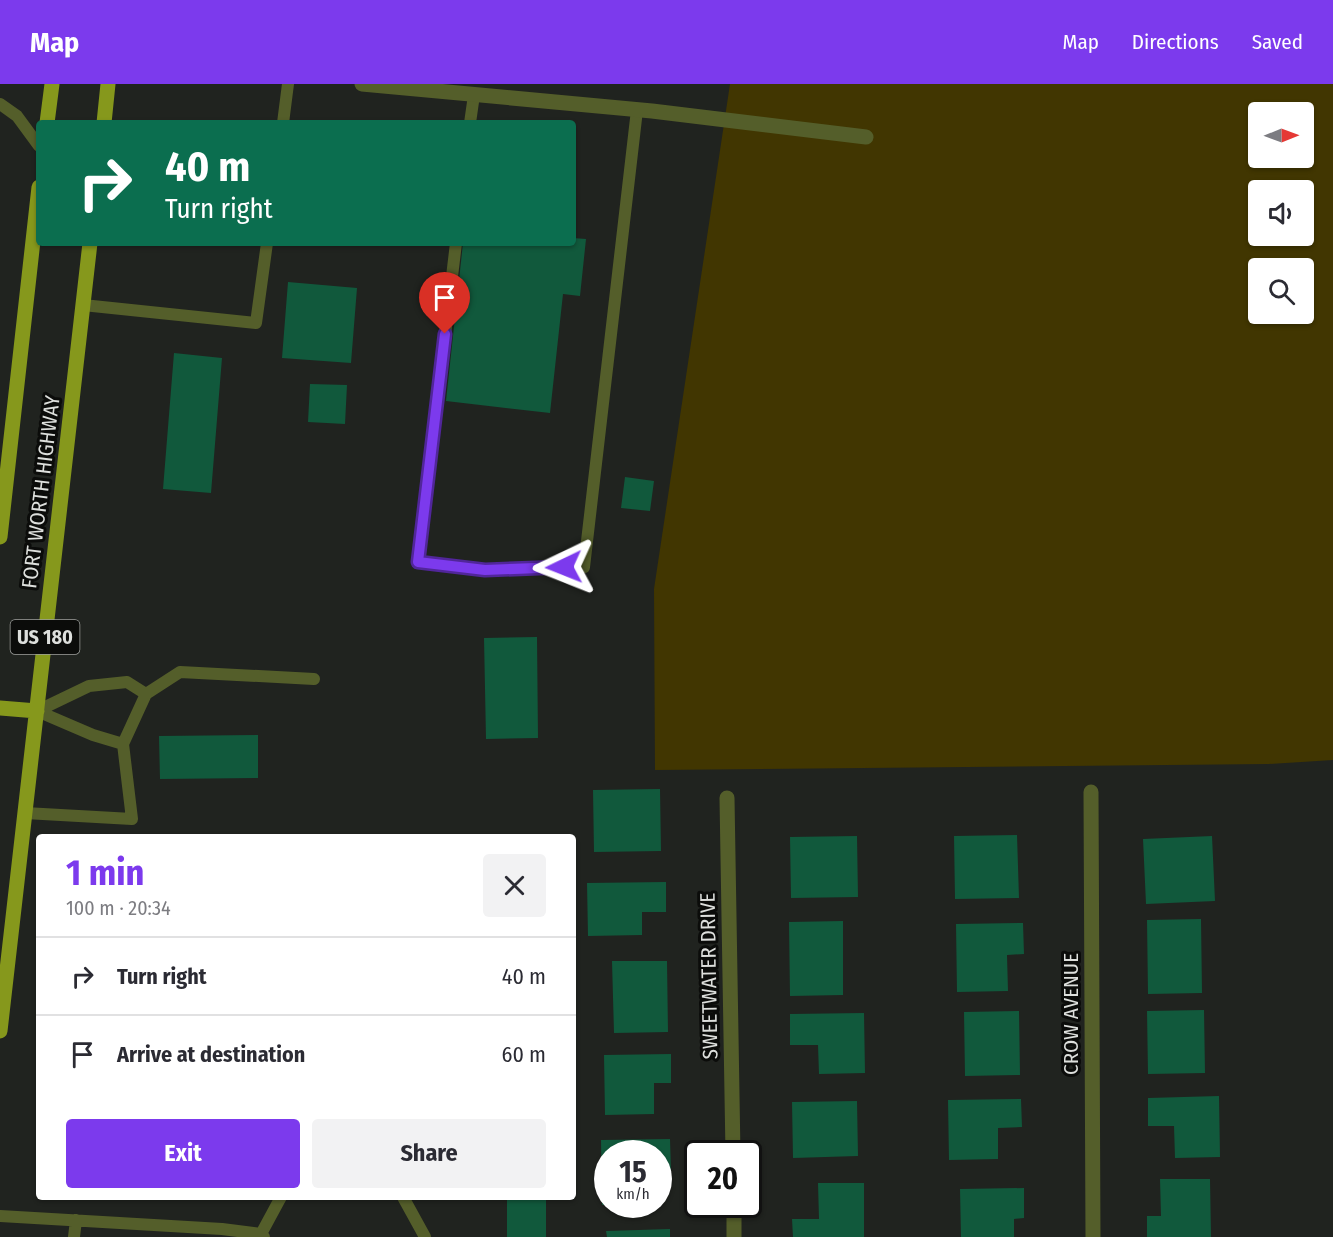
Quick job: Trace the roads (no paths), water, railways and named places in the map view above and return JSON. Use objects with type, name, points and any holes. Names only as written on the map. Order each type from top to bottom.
[{"type":"main road","points":[[47,120],[52,84]]},
{"type":"main road","points":[[104,120],[108,84]]},
{"type":"main road","name":"FORT WORTH HIGHWAY","points":[[0,537],[36,214]]},
{"type":"main road","name":"FORT WORTH HIGHWAY","points":[[0,1031],[90,246]]},
{"type":"main road","points":[[0,708],[37,711]]},
{"type":"street","points":[[362,84],[450,88],[474,95],[637,110],[866,137]]},
{"type":"street","name":"CROW AVENUE","points":[[1091,792],[1094,1237]]},
{"type":"street","name":"SWEETWATER DRIVE","points":[[727,798],[733,1140]]},
{"type":"street","points":[[734,1218],[734,1237]]},
{"type":"lane","points":[[283,120],[288,84]]},
{"type":"lane","points":[[470,120],[474,95]]},
{"type":"lane","points":[[0,104],[17,116],[36,142]]},
{"type":"lane","points":[[456,246],[418,562],[485,570],[584,567],[637,110]]},
{"type":"lane","points":[[83,304],[256,323],[267,246]]},
{"type":"lane","points":[[25,813],[132,819],[123,744],[146,694],[180,672],[314,679]]},
{"type":"lane","points":[[37,711],[89,686],[127,682],[146,694]]},
{"type":"lane","points":[[37,711],[93,735],[123,744]]},
{"type":"lane","points":[[0,1216],[263,1235],[280,1200]]},
{"type":"lane","points":[[405,1200],[425,1237]]},
{"type":"lane","points":[[74,1237],[76,1220]]}]
